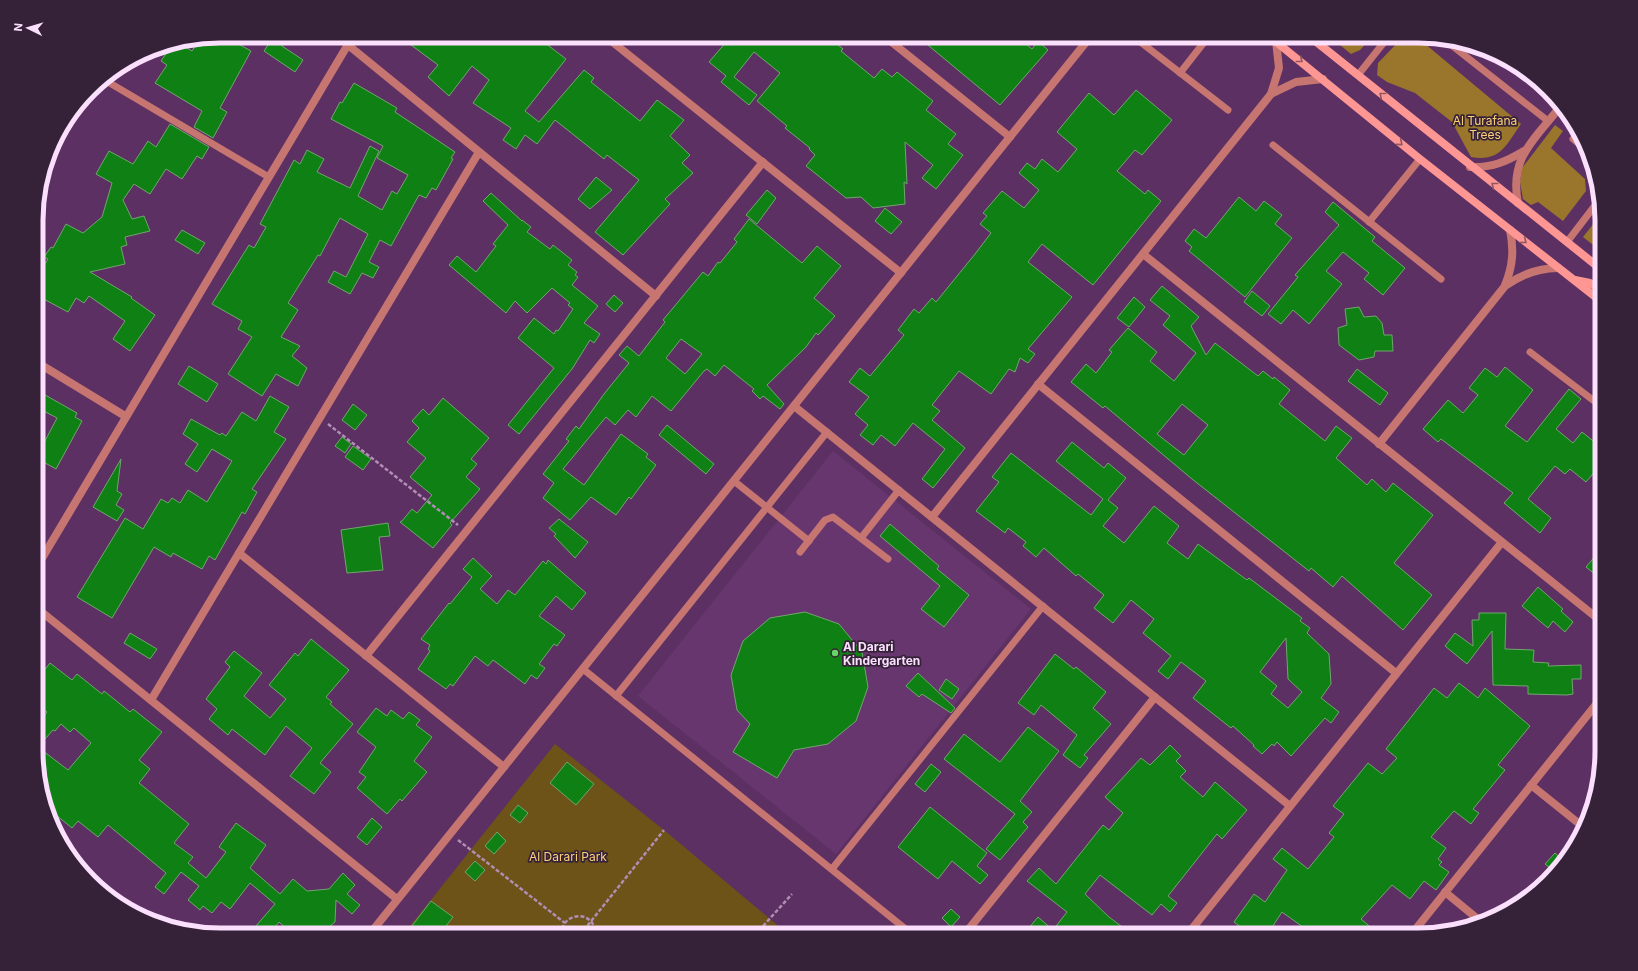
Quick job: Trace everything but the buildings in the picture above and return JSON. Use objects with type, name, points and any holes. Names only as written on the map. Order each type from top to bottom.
[{"type":"main road","points":[[1277,43],[1420,159],[1595,296]]},
{"type":"main road","points":[[1318,43],[1470,167],[1595,265]]},
{"type":"main road","points":[[1574,280],[1590,283],[1595,286]]},
{"type":"street","points":[[614,43],[901,273]]},
{"type":"street","points":[[893,43],[1010,137]]},
{"type":"street","points":[[375,928],[1086,43]]},
{"type":"street","points":[[932,517],[1271,94],[1279,68],[1273,43]]},
{"type":"street","points":[[43,556],[268,176],[348,45],[656,296]]},
{"type":"street","points":[[1271,94],[1296,82],[1322,79]]},
{"type":"street","points":[[1518,203],[1516,177],[1524,151],[1557,111]]},
{"type":"street","points":[[1470,167],[1499,165],[1524,151]]},
{"type":"street","points":[[151,700],[479,152]]},
{"type":"street","points":[[366,656],[763,162]]},
{"type":"street","points":[[1505,286],[1510,273],[1513,258],[1513,244],[1510,230]]},
{"type":"street","points":[[1143,254],[1378,444],[1595,616]]},
{"type":"street","points":[[1378,444],[1505,286],[1530,272],[1544,268],[1558,268]]},
{"type":"street","points":[[43,367],[125,416]]},
{"type":"street","points":[[1038,384],[1396,673]]},
{"type":"street","points":[[794,406],[1290,806]]},
{"type":"street","points":[[1193,928],[1502,542]]},
{"type":"street","points":[[239,553],[504,767]]},
{"type":"street","points":[[43,613],[398,899]]},
{"type":"street","points":[[970,928],[1155,697]]},
{"type":"street","points":[[1416,928],[1595,706]]},
{"type":"street","points":[[1531,785],[1580,824]]},
{"type":"street","points":[[1445,892],[1477,918]]},
{"type":"lane","points":[[1142,43],[1228,110]]},
{"type":"lane","points":[[1180,73],[1204,43]]},
{"type":"lane","points":[[1358,75],[1383,43]]},
{"type":"lane","points":[[1453,46],[1548,121]]},
{"type":"lane","points":[[108,83],[268,176]]},
{"type":"lane","points":[[1573,139],[1577,142]]},
{"type":"lane","points":[[1273,145],[1441,279]]},
{"type":"lane","points":[[1369,222],[1420,159]]},
{"type":"lane","points":[[1566,242],[1595,206]]},
{"type":"lane","points":[[1530,352],[1595,402]]},
{"type":"lane","points":[[616,696],[827,432]]},
{"type":"lane","points":[[734,481],[809,541]]},
{"type":"lane","points":[[861,538],[898,490]]},
{"type":"lane","points":[[800,552],[829,518],[838,519],[888,559]]},
{"type":"lane","points":[[832,869],[1042,606]]},
{"type":"lane","points":[[583,669],[904,928]]},
{"type":"path","points":[[320,418],[466,531]]},
{"type":"path","points":[[586,928],[664,830]]},
{"type":"path","points":[[450,834],[565,923]]},
{"type":"path","points":[[761,928],[792,894]]},
{"type":"path","points":[[564,928],[565,923],[571,918],[578,916],[586,917],[596,928]]},
{"type":"shaded area","name":"Al Darari Kindergarten","points":[[833,451],[1031,609],[836,854],[638,696]]},
{"type":"green space","points":[[1338,43],[1366,43],[1360,50],[1351,54]]},
{"type":"green space","name":"Al Turafana Trees","points":[[1397,43],[1424,43],[1521,124],[1502,150],[1496,154],[1481,158],[1471,157],[1452,122],[1415,93],[1387,82],[1377,75],[1378,63]]},
{"type":"green space","name":"Al Turafana Trees","points":[[1555,125],[1563,131],[1551,148],[1585,179],[1586,191],[1563,221],[1538,202],[1531,205],[1523,199],[1520,182],[1522,168]]},
{"type":"green space","points":[[1595,222],[1595,246],[1583,237]]},
{"type":"green space","name":"Al Darari Park","points":[[555,744],[664,830],[781,928],[409,928]]},
{"type":"place","name":"Al Darari Kindergarten","points":[[835,653]]}]
